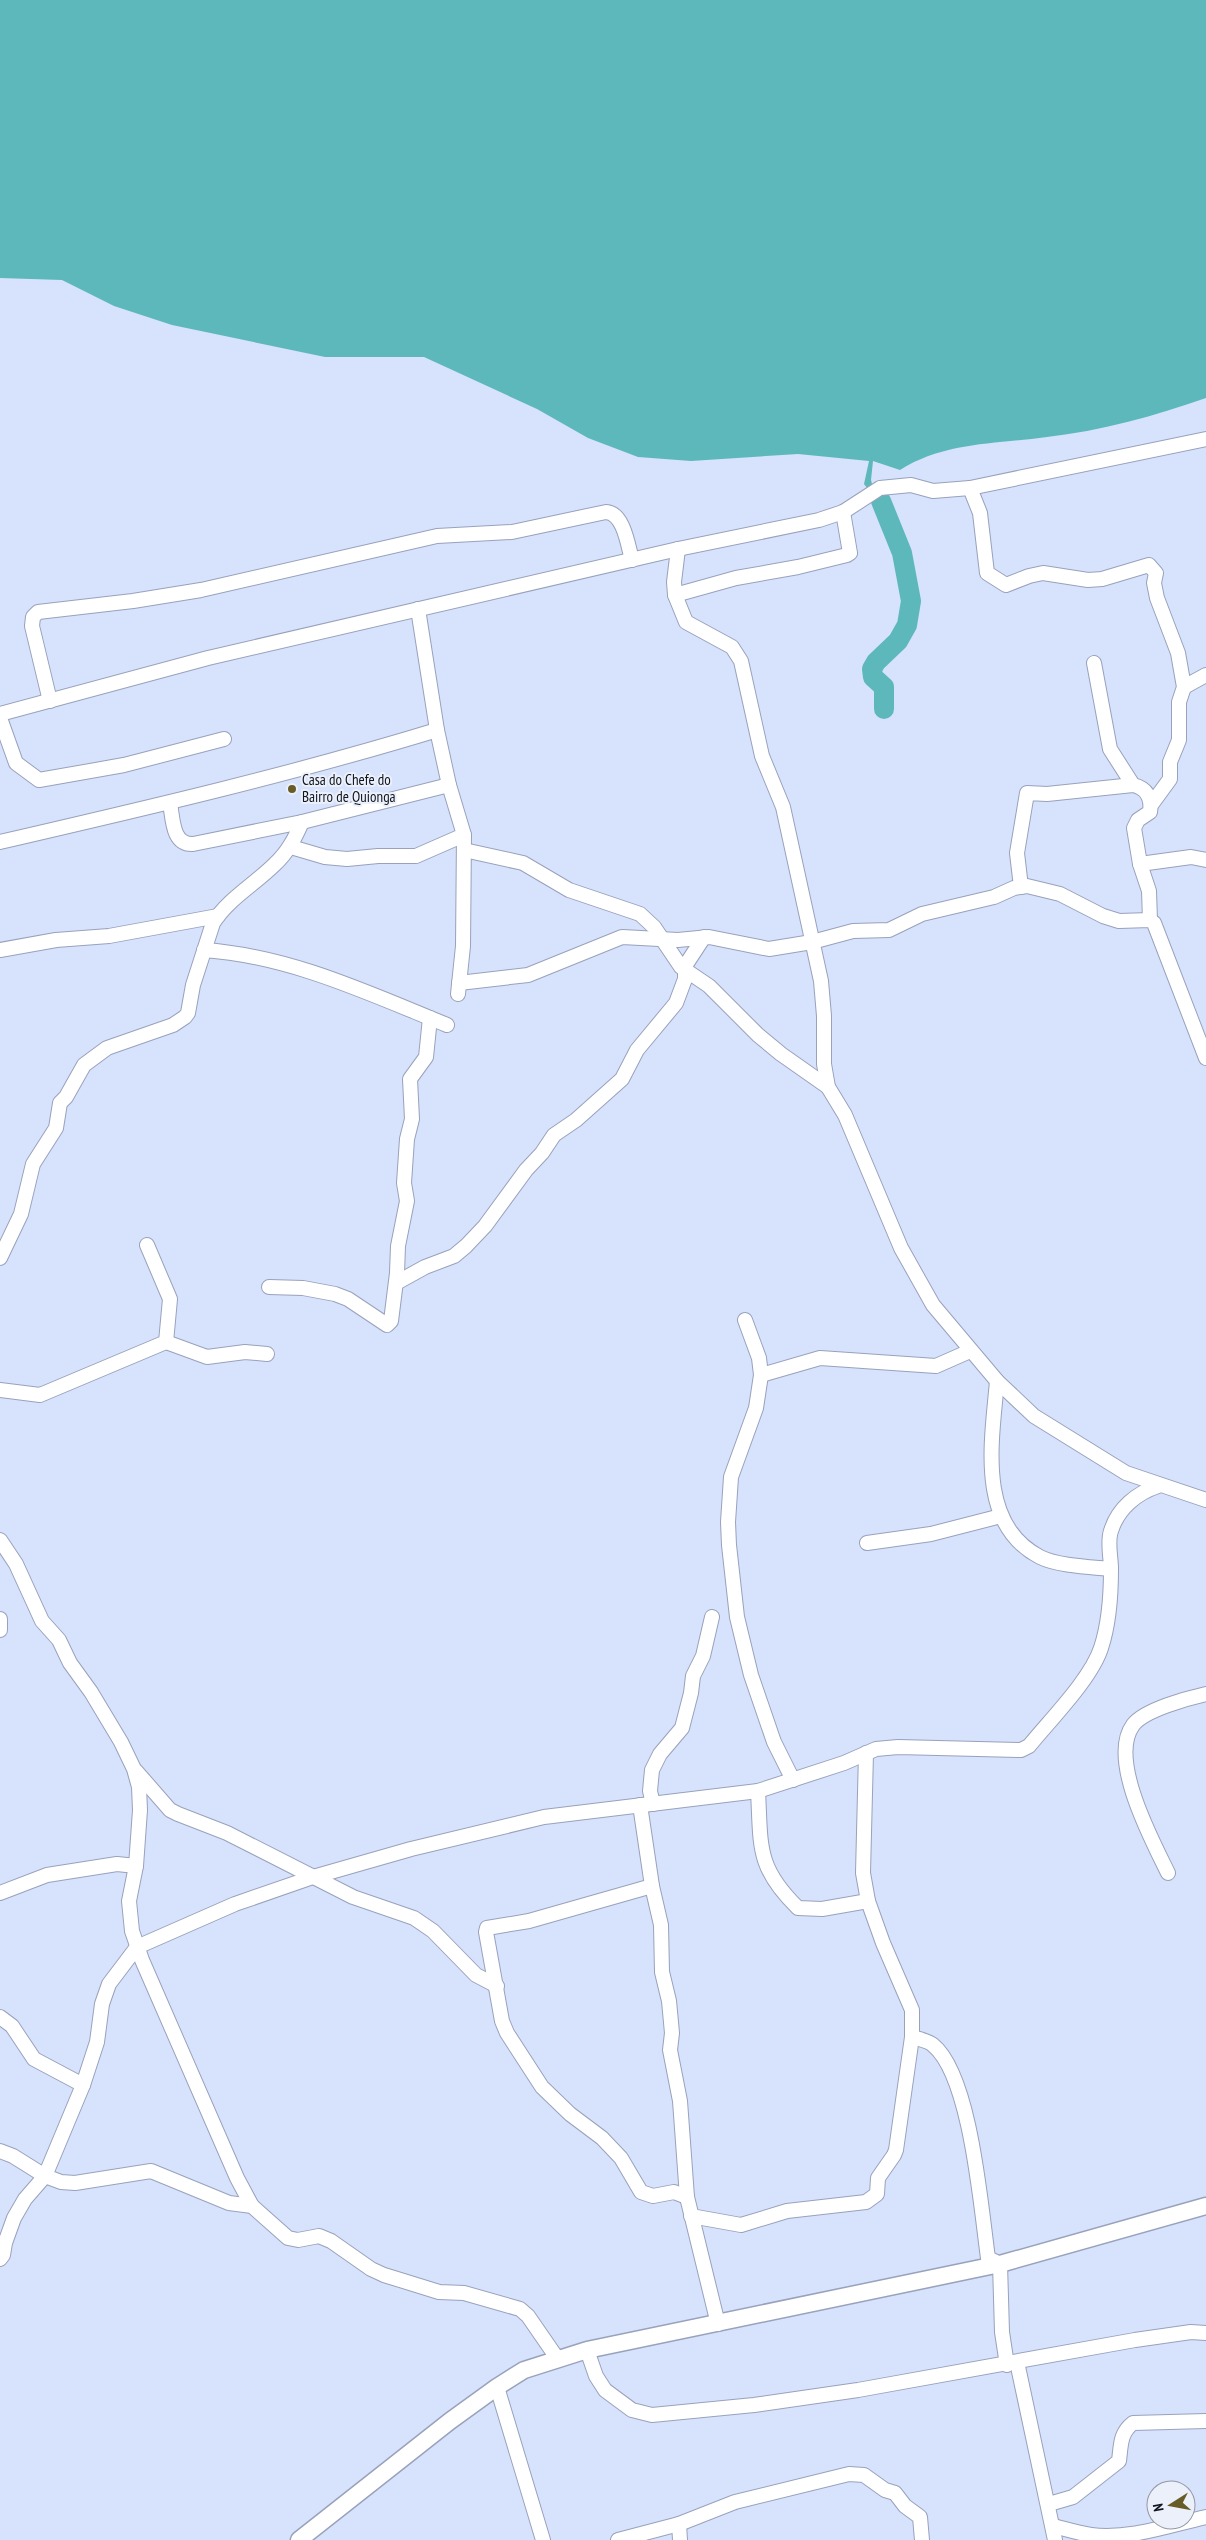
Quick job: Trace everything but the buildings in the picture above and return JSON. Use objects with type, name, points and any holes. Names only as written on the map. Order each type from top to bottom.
[{"type":"main road","points":[[299,2540],[450,2421],[524,2370],[587,2350],[1000,2264],[1206,2206]]},
{"type":"street","points":[[224,739],[124,765],[39,780],[16,763],[0,716],[208,658],[678,549],[819,520],[843,512],[862,502],[880,488],[911,486],[933,492],[970,488],[1206,439]]},
{"type":"street","points":[[970,488],[980,513],[988,573],[1002,584],[1006,585],[1043,573],[1088,580],[1102,579],[1149,565],[1156,573],[1154,583],[1157,598],[1178,654],[1184,688],[1179,702],[1178,746],[1170,762],[1170,779],[1151,806],[1147,816],[1134,824],[1140,864],[1149,891],[1150,920]]},
{"type":"street","points":[[50,701],[32,626],[33,617],[38,612],[133,602],[202,590],[437,536],[512,532],[606,512],[614,515],[620,522],[632,560]]},
{"type":"street","points":[[675,595],[736,578],[798,567],[847,555],[850,552],[843,512]]},
{"type":"street","points":[[678,549],[674,582],[675,595],[686,622],[732,647],[742,661],[762,756],[783,806],[821,981],[824,1016],[824,1064],[828,1087],[845,1116],[901,1248],[933,1305],[997,1381],[1034,1416],[1126,1473],[1158,1486],[1206,1500]]},
{"type":"street","points":[[418,609],[437,730],[449,785],[464,836],[463,946],[459,988],[528,975],[622,938],[661,937],[678,940],[704,937],[736,941],[764,949],[812,942],[853,931],[889,930],[922,914],[994,897],[1020,887],[1042,888],[1060,894],[1103,916],[1119,920],[1150,920],[1154,923],[1206,1058]]},
{"type":"street","points":[[1094,663],[1110,749],[1133,785]]},
{"type":"street","points":[[1184,688],[1206,675]]},
{"type":"street","points":[[0,842],[170,803],[364,752],[437,730]]},
{"type":"street","points":[[170,803],[175,834],[179,841],[186,844],[302,822],[449,785]]},
{"type":"street","points":[[1020,887],[1017,853],[1027,793],[1047,794],[1133,785],[1145,790],[1151,806]]},
{"type":"street","points":[[0,1258],[21,1214],[33,1164],[56,1128],[60,1103],[66,1097],[84,1065],[108,1048],[173,1025],[185,1017],[188,1013],[193,986],[204,950],[218,916],[275,865],[290,847],[302,822]]},
{"type":"street","points":[[290,847],[325,857],[347,859],[378,856],[416,856],[464,836]]},
{"type":"street","points":[[464,850],[523,863],[570,890],[640,914],[661,937],[675,961],[684,970],[709,986],[758,1035],[781,1054],[828,1087]]},
{"type":"street","points":[[1140,864],[1191,857],[1206,860]]},
{"type":"street","points":[[0,950],[56,940],[109,936],[218,916]]},
{"type":"street","points":[[396,1283],[425,1267],[454,1256],[466,1246],[484,1226],[554,1136],[576,1120],[622,1079],[637,1050],[676,1003],[685,980],[684,970],[704,937]]},
{"type":"street","points":[[204,950],[237,952],[301,968],[447,1025]]},
{"type":"street","points":[[269,1287],[303,1288],[335,1294],[364,1309],[387,1326],[391,1321],[398,1246],[407,1201],[404,1183],[407,1139],[412,1119],[410,1079],[426,1057],[430,1018]]},
{"type":"street","points":[[147,1245],[170,1299],[166,1342]]},
{"type":"street","points":[[745,1320],[760,1358],[761,1375],[756,1408],[731,1477],[728,1522],[729,1545],[738,1617],[751,1675],[774,1742],[793,1780]]},
{"type":"street","points":[[0,1390],[40,1395],[166,1342],[207,1357],[245,1352],[267,1354]]},
{"type":"street","points":[[761,1375],[820,1358],[936,1366],[970,1351]]},
{"type":"street","points":[[997,1381],[992,1437],[992,1474],[1001,1516],[1008,1530],[1041,1558],[1111,1569]]},
{"type":"street","points":[[0,2259],[3,2255],[5,2243],[14,2218],[25,2199],[45,2176],[83,2085],[97,2042],[102,2004],[109,1984],[137,1948],[235,1904],[313,1877],[411,1849],[544,1817],[758,1791],[876,1749],[898,1747],[1016,1751],[1029,1746],[1076,1689],[1101,1649],[1107,1620],[1111,1569],[1110,1532],[1119,1516],[1134,1497],[1158,1486]]},
{"type":"street","points":[[867,1543],[931,1534],[1001,1516]]},
{"type":"street","points":[[0,1540],[16,1564],[42,1621],[59,1640],[70,1663],[91,1692],[121,1742],[134,1769],[141,1799],[136,1866],[130,1900],[132,1931],[137,1948],[243,2192],[252,2206],[288,2238],[298,2240],[319,2236],[384,2275],[439,2292],[464,2293],[520,2309],[528,2316],[557,2358]]},
{"type":"street","points":[[712,1617],[704,1656],[693,1676],[691,1693],[682,1728],[660,1754],[652,1770],[646,1804],[652,1886],[662,1934],[662,1972],[669,2001],[672,2033],[670,2050],[680,2101],[687,2197],[718,2324]]},
{"type":"street","points":[[0,1620],[0,1630]]},
{"type":"street","points":[[1168,1873],[1147,1830],[1133,1792],[1127,1768],[1127,1739],[1133,1725],[1144,1716],[1206,1694]]},
{"type":"street","points":[[691,2216],[740,2225],[787,2211],[866,2202],[877,2194],[878,2178],[894,2156],[912,2037],[912,2010],[883,1943],[868,1901],[863,1873],[866,1753]]},
{"type":"street","points":[[134,1769],[170,1810],[227,1833],[353,1897],[414,1918],[433,1931],[476,1975],[497,1986]]},
{"type":"street","points":[[758,1791],[763,1858],[769,1873],[782,1892],[798,1908],[822,1909],[868,1901]]},
{"type":"street","points":[[0,1893],[47,1875],[117,1864],[136,1866]]},
{"type":"street","points":[[652,1886],[529,1921],[488,1928],[486,1932],[502,2021],[507,2033],[550,2096],[602,2138],[622,2158],[641,2192],[653,2196],[674,2192],[687,2197]]},
{"type":"street","points":[[0,2017],[12,2026],[34,2059],[83,2085]]},
{"type":"street","points":[[912,2037],[933,2044],[951,2068],[970,2126],[988,2258],[1000,2264],[1002,2332],[1049,2504],[1054,2533],[1092,2535],[1137,2533],[1206,2517]]},
{"type":"street","points":[[0,2151],[13,2156],[45,2176],[75,2184],[152,2171],[229,2203],[252,2206]]},
{"type":"street","points":[[587,2350],[596,2376],[604,2390],[632,2410],[652,2415],[754,2405],[840,2393],[1135,2340],[1191,2332],[1206,2333]]},
{"type":"street","points":[[497,2387],[543,2540]]},
{"type":"street","points":[[1049,2504],[1073,2497],[1119,2461],[1121,2437],[1126,2428],[1133,2423],[1206,2421]]},
{"type":"street","points":[[618,2540],[679,2524],[735,2502],[849,2474],[864,2475],[885,2490],[895,2493],[905,2506],[920,2517],[922,2540]]},
{"type":"street","points":[[679,2524],[680,2540]]},
{"type":"shaded area","points":[[0,0],[1206,0],[1206,398],[1147,417],[1107,427],[952,449],[934,454],[900,470],[873,461],[871,480],[873,488],[887,500],[890,525],[880,505],[864,484],[869,461],[798,454],[691,461],[638,457],[588,438],[537,409],[424,357],[325,357],[172,325],[114,306],[62,280],[0,278]]},
{"type":"waterway","points":[[881,501],[902,553],[911,601],[907,625],[898,641],[876,662],[872,669],[873,677],[884,687],[884,709]]},
{"type":"place","name":"Casa do Chefe do Bairro de Quionga","points":[[292,789]]}]
